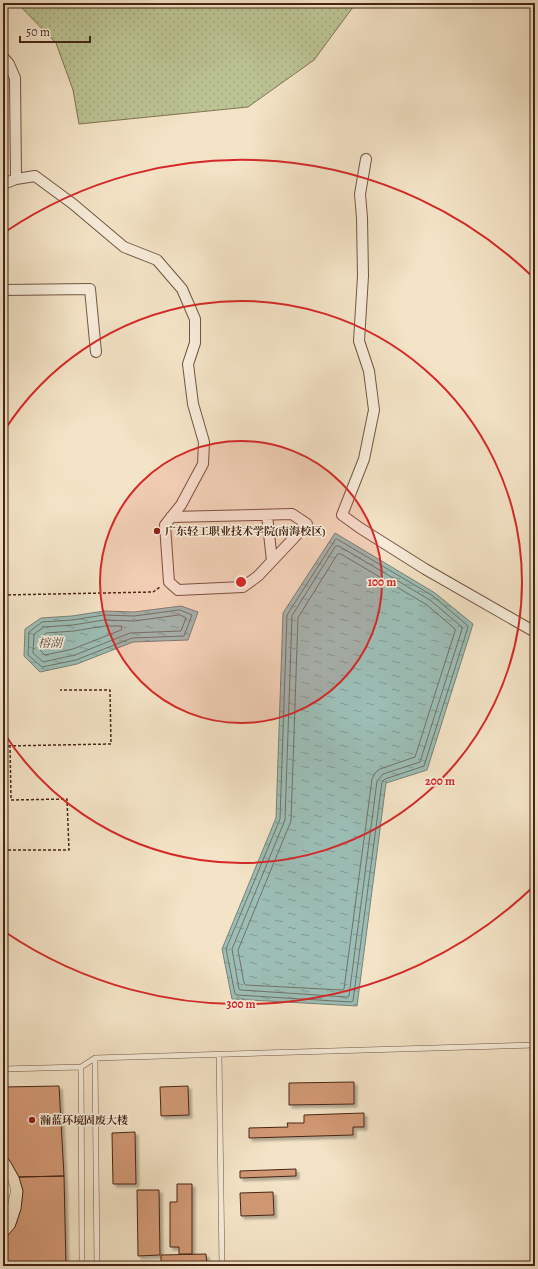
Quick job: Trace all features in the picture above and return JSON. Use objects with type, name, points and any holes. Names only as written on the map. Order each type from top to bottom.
[{"type":"street","points":[[3,57],[9,64],[14,78],[16,179]]},
{"type":"street","points":[[366,159],[360,194],[363,276],[360,341],[369,371],[374,410],[364,459],[342,515],[425,569],[535,632]]},
{"type":"street","points":[[3,184],[16,179],[35,176],[73,204],[124,247],[157,260],[182,289],[195,319],[196,343],[188,364],[193,404],[204,442],[203,464],[181,505],[171,517],[165,525],[169,582],[178,590],[243,587],[258,576],[306,524],[292,514],[171,517]]},
{"type":"street","points":[[3,290],[90,289],[96,352]]},
{"type":"street","points":[[268,515],[272,561]]},
{"type":"lane","points":[[3,1070],[82,1067],[95,1058],[535,1046]]},
{"type":"lane","points":[[219,1054],[222,1266]]},
{"type":"lane","points":[[95,1058],[97,1266]]},
{"type":"lane","points":[[82,1067],[82,1266]]},
{"type":"lane","points":[[3,1173],[8,1190],[3,1214]]},
{"type":"path","points":[[3,595],[153,592],[169,582]]},
{"type":"path","points":[[3,746],[111,744],[110,690],[60,690]]},
{"type":"path","points":[[3,850],[69,850],[67,799],[11,800],[10,746]]},
{"type":"green space","points":[[17,3],[356,3],[314,60],[248,107],[79,124],[73,90],[56,43]]},
{"type":"water","points":[[335,533],[435,593],[473,624],[427,770],[386,783],[357,1006],[232,999],[222,949],[276,818],[283,613]]},
{"type":"water","name":"榕湖","points":[[181,606],[198,612],[188,640],[133,642],[77,664],[40,672],[24,656],[25,629],[41,618],[72,616],[104,611],[134,612]]},
{"type":"building","points":[[354,1082],[354,1104],[289,1105],[289,1083]]},
{"type":"building","name":"瀚蓝环境固废大楼","points":[[59,1086],[64,1176],[19,1177],[10,1161],[3,1153],[3,1087]]},
{"type":"building","points":[[188,1086],[189,1115],[161,1116],[160,1087]]},
{"type":"building","points":[[364,1113],[364,1127],[353,1127],[353,1135],[249,1138],[249,1128],[288,1127],[287,1123],[304,1123],[304,1115]]},
{"type":"building","points":[[135,1132],[136,1184],[113,1184],[112,1133]]},
{"type":"building","points":[[296,1169],[296,1176],[240,1178],[240,1171]]},
{"type":"building","points":[[64,1176],[66,1266],[3,1266],[3,1241],[15,1227],[21,1209],[23,1191],[19,1177]]},
{"type":"building","points":[[177,1184],[192,1184],[192,1254],[179,1254],[179,1247],[170,1247],[170,1202],[177,1202]]},
{"type":"building","points":[[137,1190],[159,1190],[160,1255],[138,1256]]},
{"type":"building","points":[[273,1192],[274,1215],[241,1216],[240,1193]]},
{"type":"building","points":[[206,1254],[207,1266],[161,1266],[161,1255]]},
{"type":"place","name":"广东轻工职业技术学院(南海校区)","points":[[157,531]]},
{"type":"place","name":"瀚蓝环境固废大楼","points":[[32,1120]]}]
